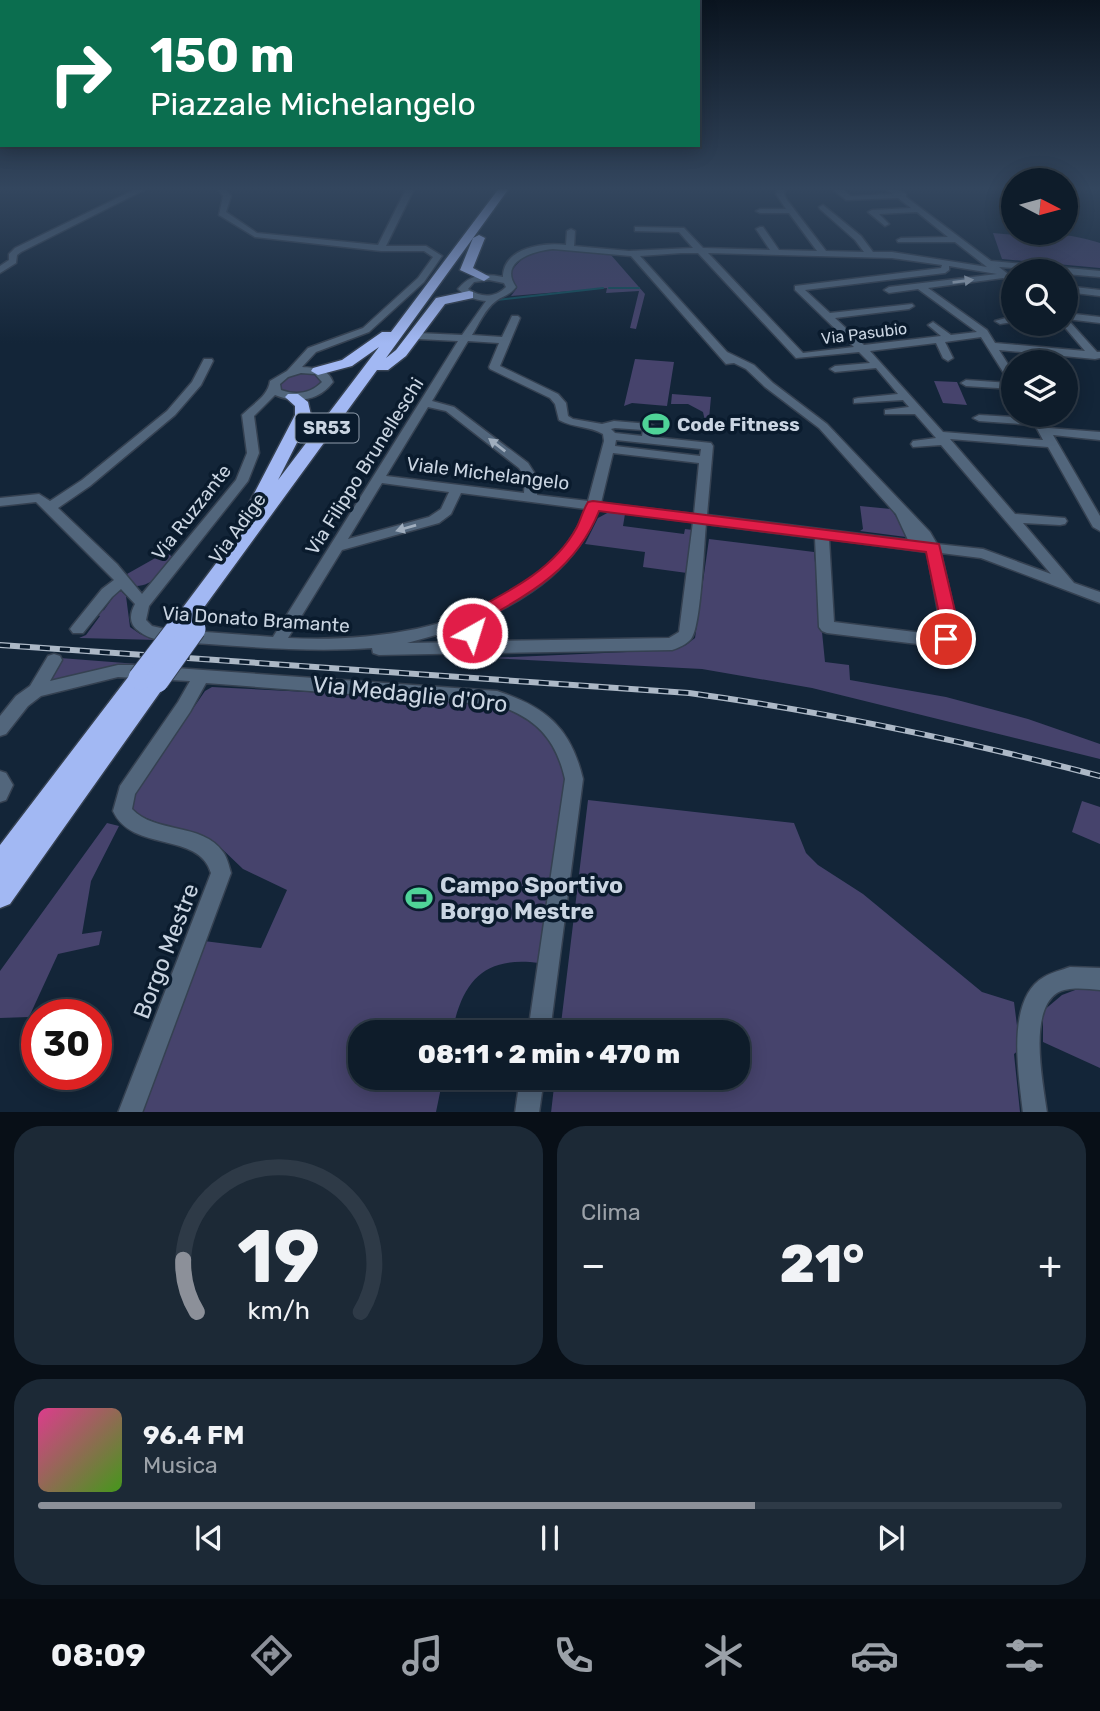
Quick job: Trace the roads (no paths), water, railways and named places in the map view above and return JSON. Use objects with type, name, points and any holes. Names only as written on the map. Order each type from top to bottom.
[{"type":"highway","name":"Via Adige","points":[[186,628],[195,605],[468,239]]},
{"type":"highway","name":"Via Adige","points":[[0,895],[186,628],[476,239]]},
{"type":"highway","points":[[478,239],[466,267],[468,272],[487,277]]},
{"type":"highway","points":[[317,371],[347,363],[380,342],[436,273],[456,256]]},
{"type":"highway","points":[[383,367],[401,353],[441,301],[473,296]]},
{"type":"highway","points":[[195,605],[203,583],[256,508],[301,420],[304,408],[291,397]]},
{"type":"highway","name":"Via Adige","points":[[0,867],[149,679]]},
{"type":"street","points":[[0,270],[13,261],[13,254],[18,250],[41,239]]},
{"type":"street","points":[[301,239],[382,248],[426,249],[438,256],[421,280],[366,330]]},
{"type":"street","points":[[382,248],[386,239]]},
{"type":"street","points":[[570,239],[570,247]]},
{"type":"street","name":"Via Pasubio","points":[[689,239],[798,355],[985,334]]},
{"type":"street","points":[[767,239],[776,252]]},
{"type":"street","points":[[813,239],[825,255]]},
{"type":"street","points":[[859,239],[871,255]]},
{"type":"street","points":[[901,240],[958,239],[1001,272]]},
{"type":"street","points":[[487,277],[507,281],[508,269],[515,258],[547,247],[570,247],[637,257],[700,250],[899,256],[1001,275]]},
{"type":"street","points":[[637,257],[734,365],[759,376],[823,426],[925,535],[933,548],[950,628],[946,639],[932,642],[827,627],[822,534],[916,545],[933,548],[983,554],[1100,598]]},
{"type":"street","points":[[939,263],[946,269],[798,288],[879,365],[1071,586]]},
{"type":"street","points":[[990,264],[1100,274]]},
{"type":"street","points":[[483,309],[481,301],[463,289],[463,286],[471,280],[508,269]]},
{"type":"street","points":[[888,290],[1001,277]]},
{"type":"street","name":"Via Filippo Brunelleschi","points":[[278,642],[483,309],[495,297],[510,290],[512,286],[507,281]]},
{"type":"street","points":[[920,286],[985,334],[1001,359]]},
{"type":"street","points":[[473,296],[495,297]]},
{"type":"street","points":[[830,316],[909,306]]},
{"type":"street","points":[[1078,317],[1100,320]]},
{"type":"street","points":[[515,318],[494,362],[496,369],[554,396],[561,406],[562,416],[567,421],[607,438],[705,460]]},
{"type":"street","name":"Via Pasubio","points":[[933,325],[944,339],[948,358]]},
{"type":"street","points":[[366,330],[382,332]]},
{"type":"street","name":"Via Ruzzante","points":[[143,603],[238,488],[253,453],[248,415],[262,403],[278,379],[291,372],[316,348],[366,330]]},
{"type":"street","points":[[418,336],[504,340]]},
{"type":"street","points":[[1080,338],[1100,341]]},
{"type":"street","points":[[1080,338],[1098,357]]},
{"type":"street","points":[[992,346],[1098,357]]},
{"type":"street","points":[[262,403],[312,395],[325,387],[327,378],[305,357]]},
{"type":"street","points":[[51,507],[86,484],[171,414],[197,383],[208,361]]},
{"type":"street","points":[[835,369],[879,365]]},
{"type":"street","points":[[291,372],[317,371]]},
{"type":"street","points":[[965,383],[1001,385]]},
{"type":"street","points":[[274,388],[276,392],[291,397]]},
{"type":"street","points":[[858,401],[906,396]]},
{"type":"street","points":[[425,402],[450,408],[524,466],[531,477],[530,498]]},
{"type":"street","points":[[889,412],[917,410]]},
{"type":"street","points":[[979,418],[1001,420]]},
{"type":"street","points":[[1042,427],[1100,527]]},
{"type":"street","points":[[1058,427],[1100,436]]},
{"type":"street","points":[[354,645],[361,649],[393,650],[672,644],[686,635],[690,619],[707,446],[647,439],[607,438]]},
{"type":"street","name":"Via Donato Bramante","points":[[143,603],[138,622],[154,633],[278,642],[354,645],[421,635],[472,618],[526,590],[559,562],[583,530],[593,506],[607,438]]},
{"type":"street","points":[[917,444],[942,438],[1052,444]]},
{"type":"street","name":"Viale Michelangelo","points":[[378,480],[822,534]]},
{"type":"street","points":[[337,548],[434,520],[446,511],[457,489]]},
{"type":"street","points":[[0,502],[39,498],[112,567],[143,603]]},
{"type":"street","points":[[902,512],[916,545]]},
{"type":"street","points":[[1010,518],[1060,521]]},
{"type":"street","points":[[78,629],[107,593],[122,581]]},
{"type":"street","points":[[472,618],[472,633],[479,645],[487,649]]},
{"type":"street","points":[[36,691],[54,660]]},
{"type":"street","points":[[0,729],[23,701],[47,686],[127,670],[201,676]]},
{"type":"street","name":"Via Medaglie d'Oro","points":[[201,676],[497,698],[526,708],[550,726],[566,749],[574,779],[541,1020]]},
{"type":"street","name":"Borgo Mestre","points":[[130,1112],[221,873],[218,860],[204,847],[131,822],[122,810],[123,801],[201,676]]},
{"type":"street","points":[[0,779],[4,785],[0,793]]},
{"type":"street","points":[[1035,1112],[1028,1044],[1030,1010],[1039,996],[1062,980],[1100,979]]},
{"type":"street","points":[[527,1112],[530,1090]]},
{"type":"waterway","points":[[497,300],[603,288]]},
{"type":"waterway","points":[[609,288],[639,288]]},
{"type":"railway","points":[[0,645],[689,693],[896,728],[1100,776]]},
{"type":"place","name":"Code Fitness","points":[[656,424]]},
{"type":"place","name":"Campo Sportivo Borgo Mestre","points":[[419,898]]}]
